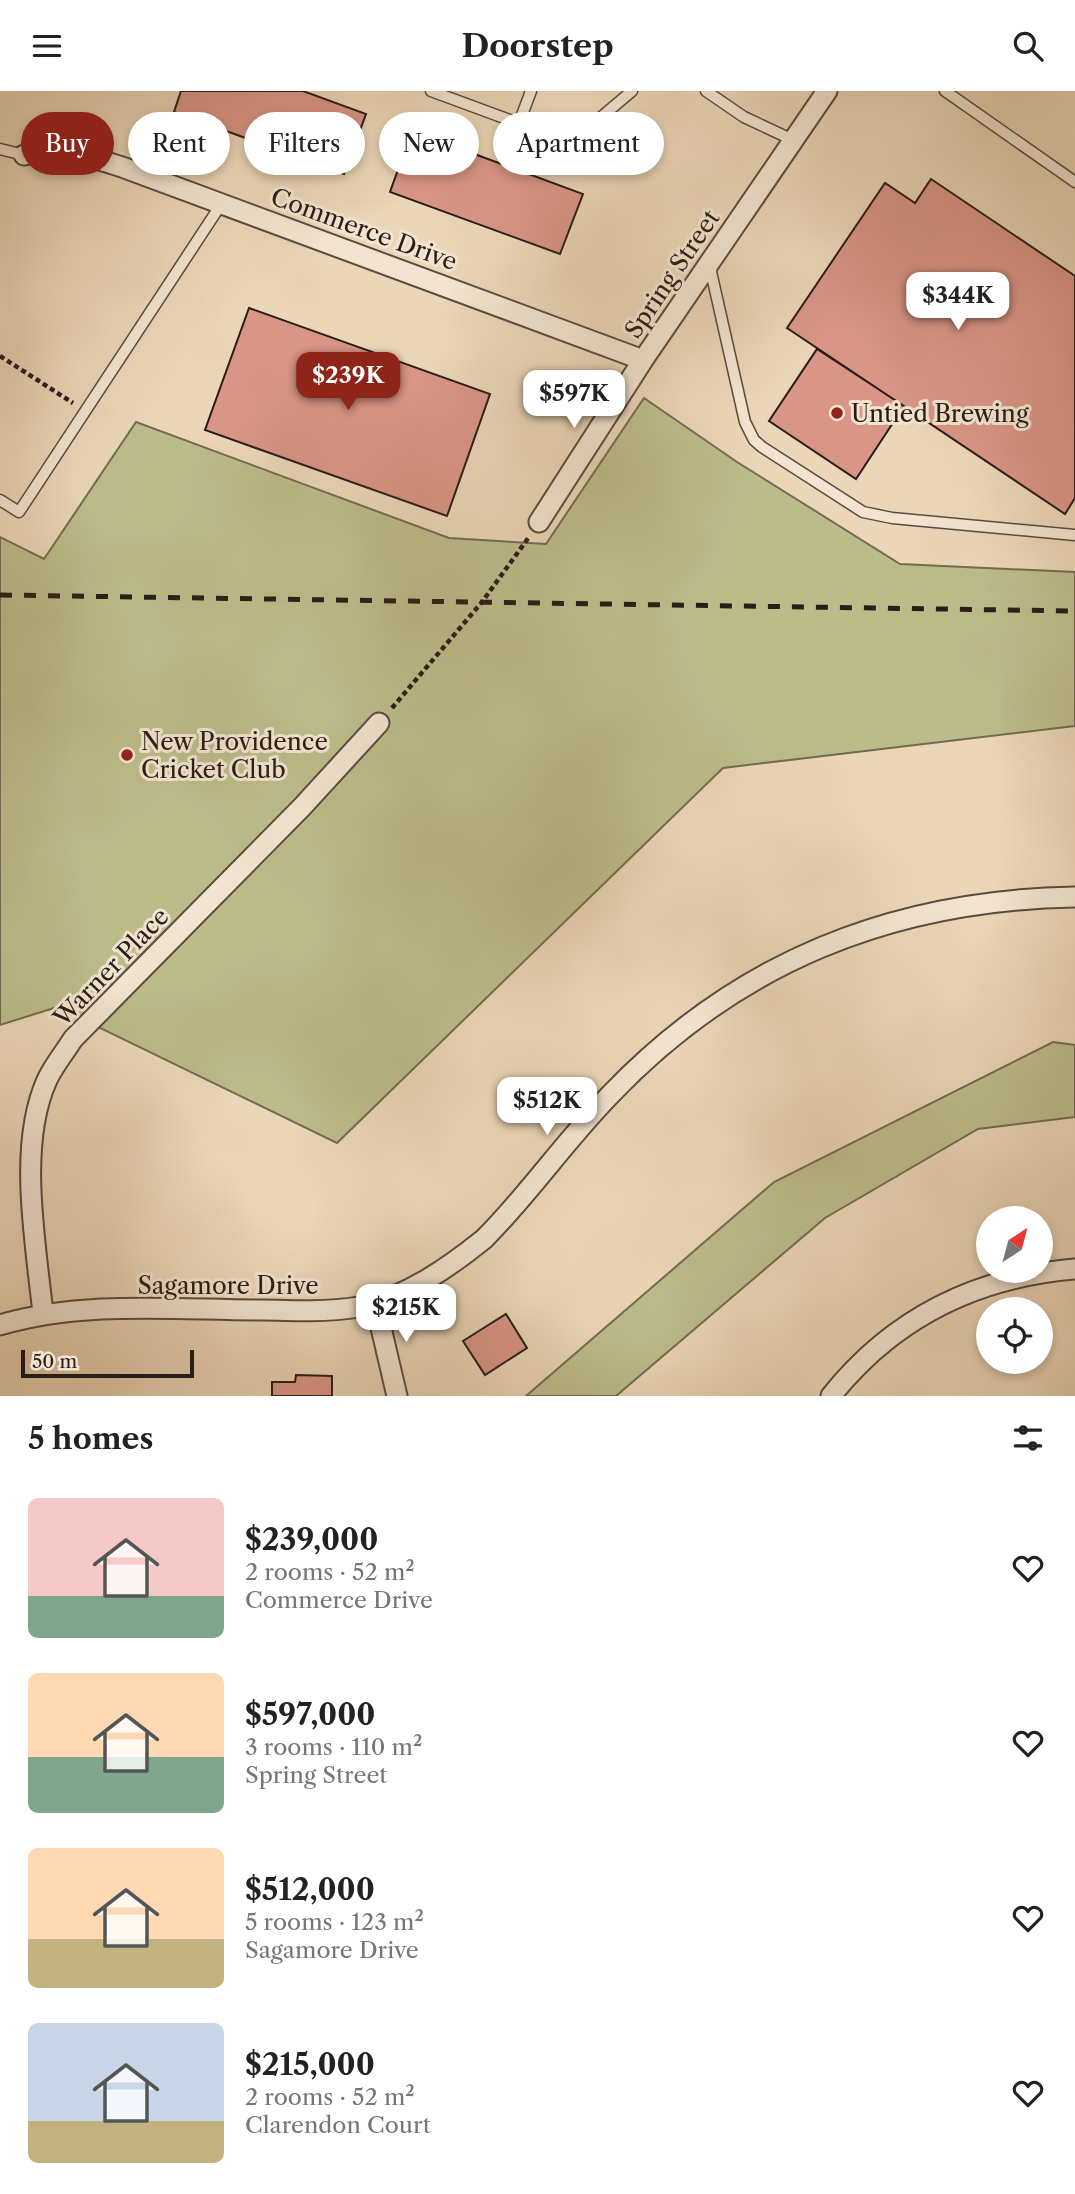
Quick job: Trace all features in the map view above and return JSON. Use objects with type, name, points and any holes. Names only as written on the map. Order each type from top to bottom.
[{"type":"street","name":"Spring Street","points":[[540,522],[643,360],[827,91]]},
{"type":"street","name":"Commerce Drive","points":[[114,166],[643,360]]},
{"type":"street","name":"Warner Place","points":[[43,1314],[32,1208],[32,1143],[47,1080],[73,1038],[302,807],[379,723]]},
{"type":"street","name":"Sagamore Drive","points":[[0,1325],[43,1314],[83,1310],[316,1311],[360,1307],[375,1302],[425,1280],[468,1252],[506,1217],[608,1096],[660,1046],[710,1007],[765,973],[822,945],[883,923],[945,908],[1009,899],[1075,897]]},
{"type":"street","points":[[831,1396],[865,1357],[890,1335],[947,1301],[1009,1278],[1075,1269]]},
{"type":"street","points":[[375,1302],[397,1396]]},
{"type":"lane","points":[[431,91],[493,114]]},
{"type":"lane","points":[[523,112],[531,91]]},
{"type":"lane","points":[[607,112],[632,91]]},
{"type":"lane","points":[[706,91],[744,117],[793,140]]},
{"type":"lane","points":[[945,91],[1075,182]]},
{"type":"lane","points":[[0,149],[21,154]]},
{"type":"lane","points":[[0,500],[19,512],[222,203]]},
{"type":"lane","points":[[709,262],[746,422],[754,440],[762,447],[863,512],[1075,535]]},
{"type":"path","points":[[0,356],[85,411]]},
{"type":"path","points":[[379,723],[439,656],[540,522]]},
{"type":"green space","points":[[644,398],[737,462],[900,564],[1075,572],[1075,726],[723,768],[337,1143],[57,1007],[0,1025],[0,537],[44,559],[136,422],[449,538],[546,544]]},
{"type":"green space","points":[[1053,1042],[1075,1045],[1075,1117],[978,1129],[825,1218],[616,1396],[526,1396],[774,1182]]},
{"type":"building","points":[[181,91],[303,91],[361,112],[244,112],[244,138],[230,132],[230,112],[174,112]]},
{"type":"building","points":[[479,156],[493,161],[493,175],[531,175],[583,194],[560,254],[390,192],[396,175],[479,175]]},
{"type":"building","points":[[931,179],[1075,276],[1075,498],[1065,514],[787,328],[885,183],[915,203]]},
{"type":"building","points":[[249,308],[490,394],[447,516],[205,430]]},
{"type":"building","name":"Untied Brewing","points":[[817,349],[904,406],[856,479],[769,421]]},
{"type":"building","points":[[506,1314],[527,1348],[485,1375],[463,1341]]},
{"type":"building","points":[[296,1375],[332,1376],[332,1396],[272,1396],[272,1382],[295,1382]]},
{"type":"railway","points":[[0,595],[1075,611]]},
{"type":"place","name":"Untied Brewing","points":[[837,413]]},
{"type":"place","name":"New Providence Cricket Club","points":[[127,755]]}]
